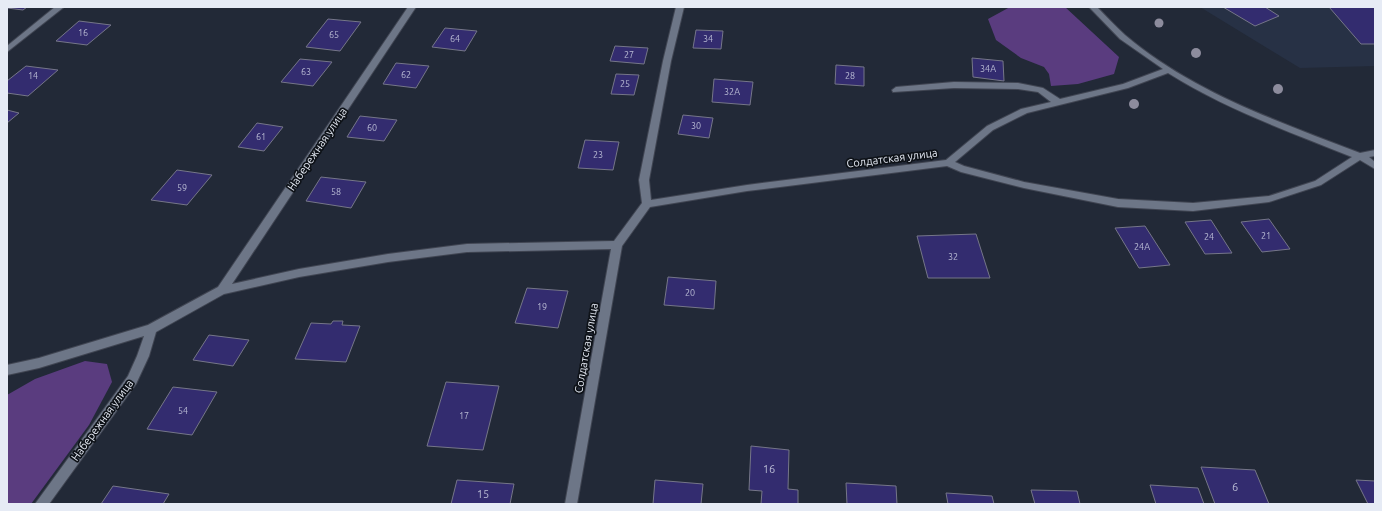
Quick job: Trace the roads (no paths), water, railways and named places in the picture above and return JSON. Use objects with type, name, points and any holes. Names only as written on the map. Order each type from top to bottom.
[{"type":"street","points":[[7,50],[60,7]]},
{"type":"street","name":"Набережная улица","points":[[222,290],[412,7]]},
{"type":"street","points":[[647,204],[644,180],[667,61],[680,7]]},
{"type":"street","points":[[1093,7],[1127,40],[1168,70],[1254,116],[1360,156],[1375,166]]},
{"type":"street","name":"Солдатская улица","points":[[571,504],[616,245],[647,204],[747,188],[948,163],[990,128],[1024,111],[1125,86],[1168,70]]},
{"type":"street","points":[[896,90],[954,85],[1018,86],[1040,90],[1059,103]]},
{"type":"street","points":[[948,163],[962,169],[1024,185],[1118,203],[1193,207],[1269,199],[1318,183],[1360,156],[1375,152]]},
{"type":"street","points":[[7,370],[39,363],[151,329],[222,290],[299,273],[388,258],[459,249],[616,245]]},
{"type":"street","name":"Набережная улица","points":[[41,504],[132,380],[143,356],[151,329]]}]
